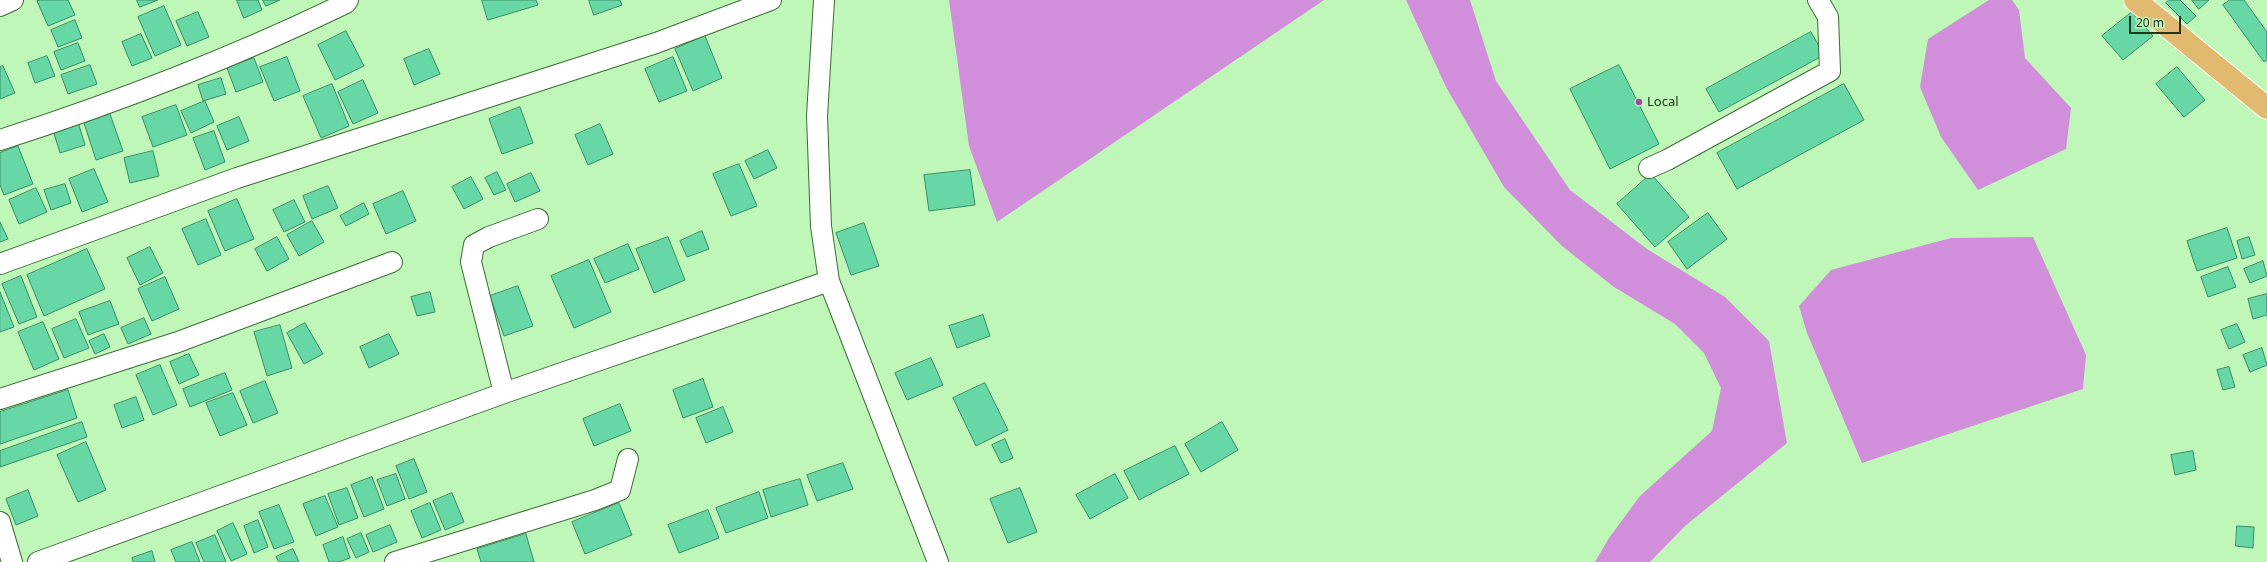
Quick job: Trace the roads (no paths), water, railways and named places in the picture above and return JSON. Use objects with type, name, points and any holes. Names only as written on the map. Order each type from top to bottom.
[{"type":"highway","points":[[2135,0],[2267,108]]},
{"type":"street","points":[[0,6],[13,0]]},
{"type":"street","points":[[0,140],[112,101],[192,70],[299,26],[346,3],[348,0]]},
{"type":"street","points":[[0,264],[237,178],[656,43],[771,0]]},
{"type":"street","points":[[824,0],[817,116],[821,226],[829,281],[938,562]]},
{"type":"street","points":[[1649,168],[1667,160],[1830,71],[1828,17],[1818,0]]},
{"type":"street","points":[[504,393],[471,262],[474,245],[489,237],[538,219]]},
{"type":"street","points":[[0,399],[178,342],[392,262]]},
{"type":"street","points":[[38,562],[504,393],[829,281]]},
{"type":"street","points":[[395,562],[595,500],[620,490],[628,459]]},
{"type":"street","points":[[0,522],[12,562]]},
{"type":"place","name":"Local","points":[[1639,102]]}]
